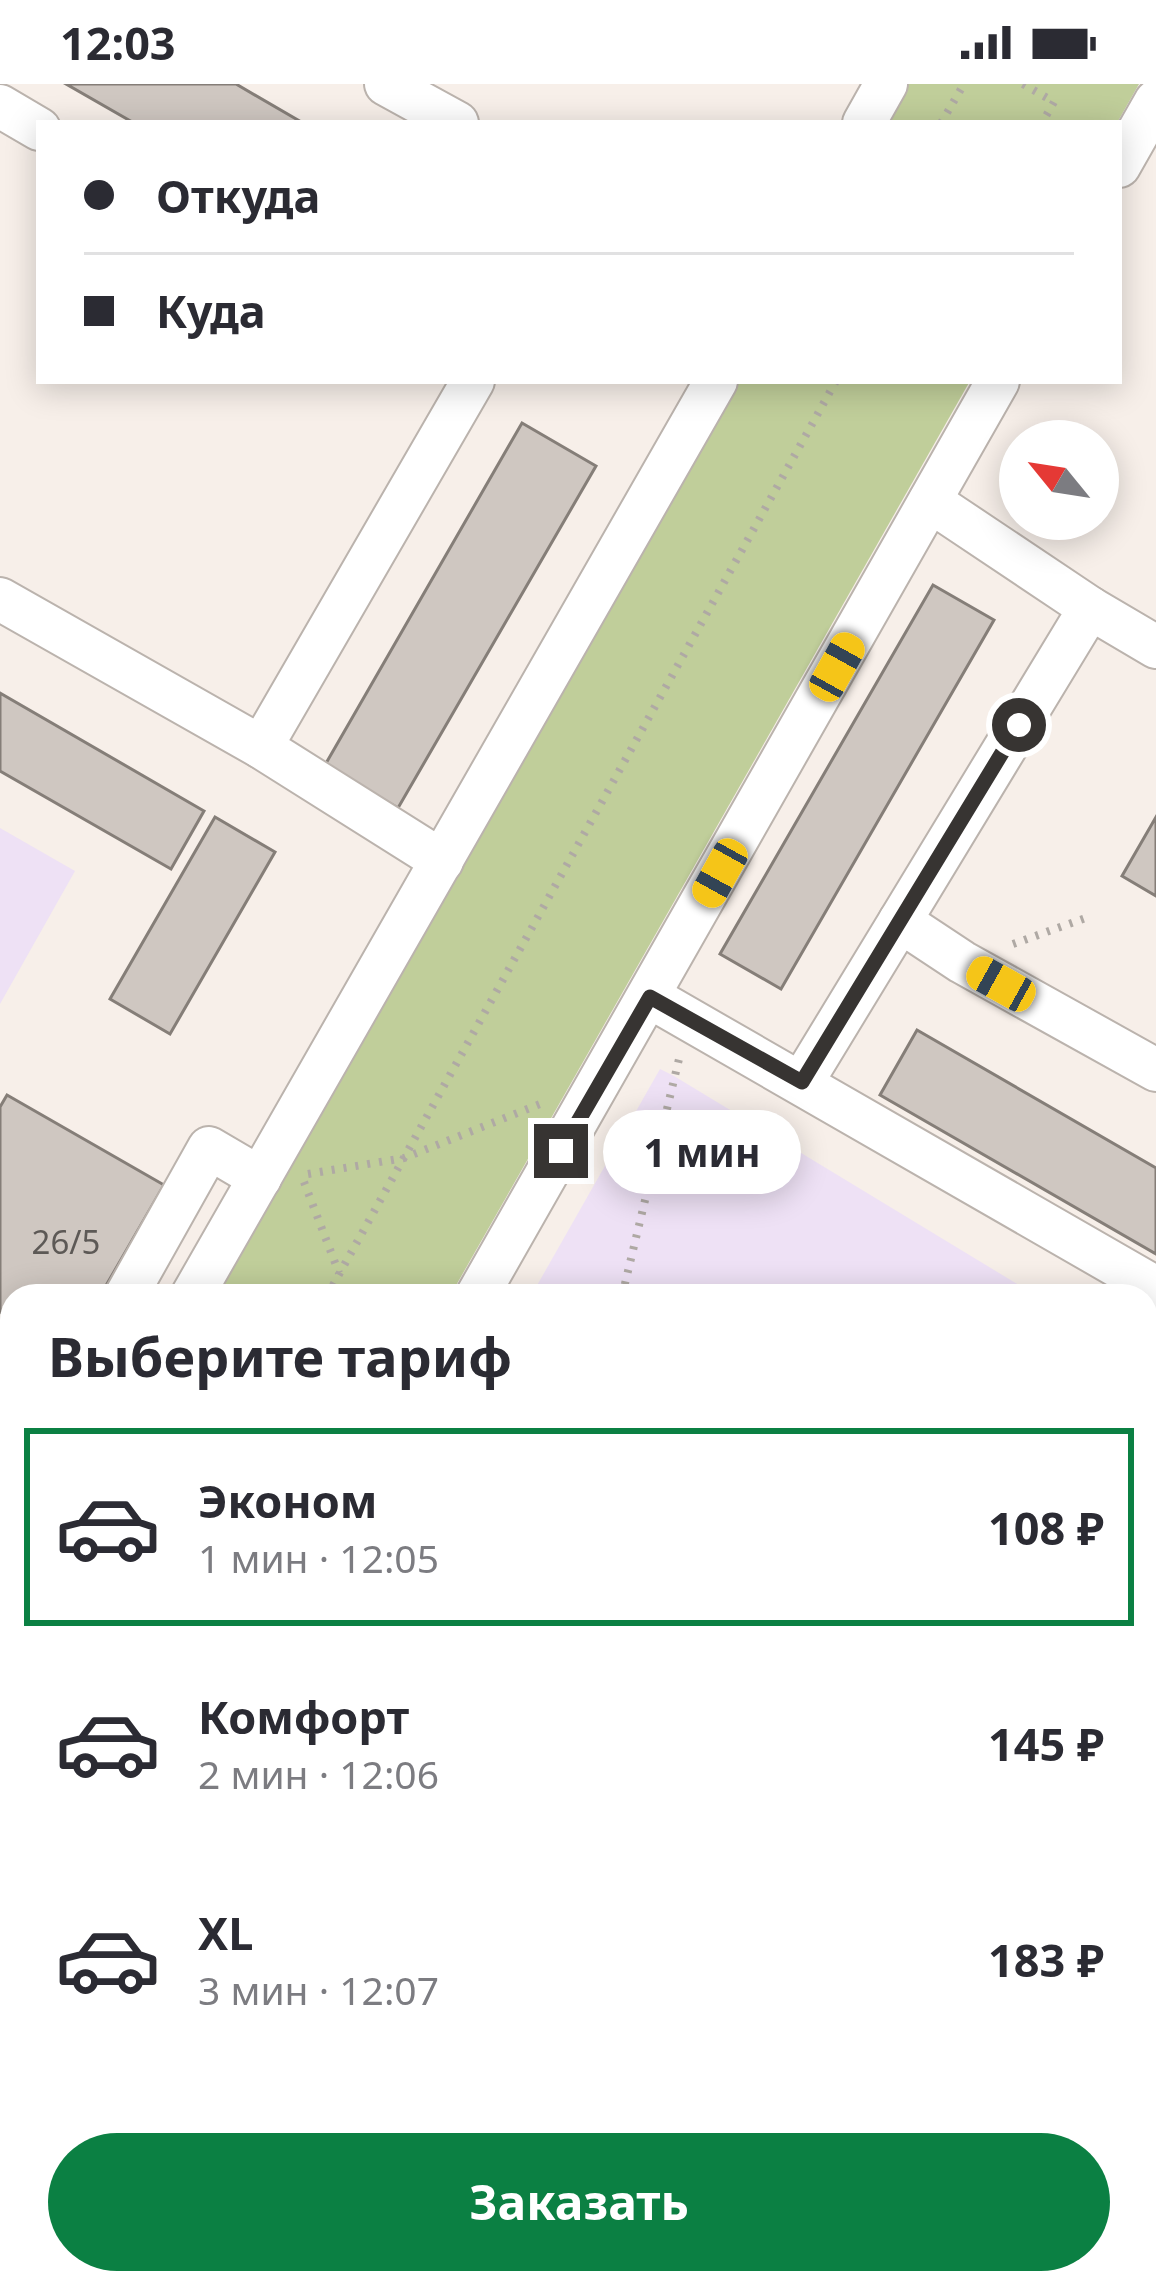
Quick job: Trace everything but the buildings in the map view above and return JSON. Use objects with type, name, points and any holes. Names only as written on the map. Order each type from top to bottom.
[{"type":"lane","points":[[386,84],[452,120]]},
{"type":"lane","points":[[866,120],[886,84]]},
{"type":"lane","points":[[1122,161],[1156,101]]},
{"type":"lane","points":[[0,106],[36,127]]},
{"type":"lane","points":[[261,747],[471,384]]},
{"type":"lane","points":[[201,1284],[281,1176],[442,861],[714,384]]},
{"type":"lane","points":[[484,1284],[996,384]]},
{"type":"lane","points":[[930,502],[1156,647]]},
{"type":"lane","points":[[0,599],[261,747],[442,861]]},
{"type":"lane","points":[[802,1082],[1090,608]]},
{"type":"lane","points":[[900,921],[962,962],[1156,1070]]},
{"type":"lane","points":[[650,997],[1149,1284]]},
{"type":"lane","points":[[133,1284],[209,1148],[281,1176]]},
{"type":"path","points":[[943,120],[964,84]]},
{"type":"path","points":[[1023,84],[1054,102],[1044,120]]},
{"type":"path","points":[[334,1284],[834,384]]},
{"type":"path","points":[[625,1284],[679,1058]]},
{"type":"path","points":[[281,1176],[339,1274]]},
{"type":"shaded area","points":[[0,828],[75,871],[0,1004]]},
{"type":"shaded area","points":[[660,1069],[1017,1284],[538,1284]]},
{"type":"green space","points":[[902,84],[1139,84],[1119,120],[882,120]]},
{"type":"green space","points":[[732,384],[968,384],[457,1284],[221,1284]]},
{"type":"route","points":[[561,1151],[650,997],[802,1082],[1019,725]]}]
